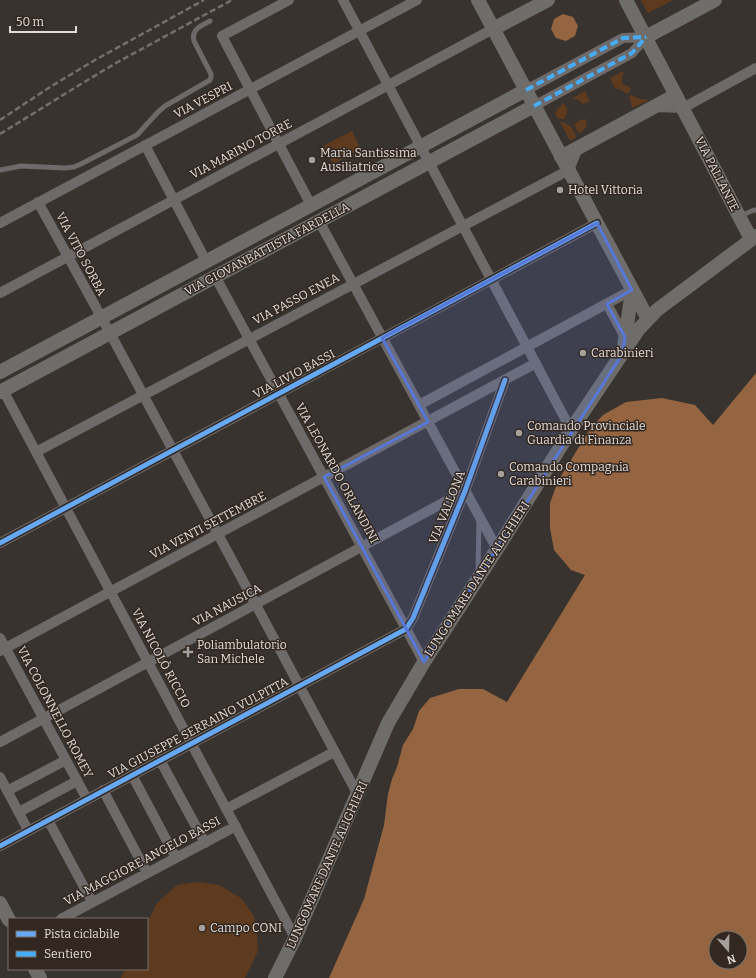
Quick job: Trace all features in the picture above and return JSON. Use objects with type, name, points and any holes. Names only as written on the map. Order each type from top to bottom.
[{"type":"main road","points":[[478,0],[648,319]]},
{"type":"main road","points":[[491,25],[548,0]]},
{"type":"main road","name":"VIA PALLANTE","points":[[626,0],[652,34],[676,95],[739,216],[754,237]]},
{"type":"main road","points":[[652,34],[715,0]]},
{"type":"main road","name":"VIA GIOVANBATTISTA FARDELLA","points":[[0,372],[526,90]]},
{"type":"main road","points":[[562,157],[676,95]]},
{"type":"main road","name":"VIA GIOVANBATTISTA FARDELLA","points":[[1,391],[534,106]]},
{"type":"main road","name":"LUNGOMARE DANTE ALIGHIERI","points":[[276,978],[296,938],[388,723],[424,662],[571,430],[638,330],[648,319],[657,310],[754,237]]},
{"type":"main road","points":[[623,353],[632,290]]},
{"type":"main road","points":[[0,903],[8,918]]},
{"type":"street","points":[[288,0],[222,36],[311,205]]},
{"type":"street","points":[[342,0],[571,430]]},
{"type":"street","name":"VIA VESPRI","points":[[0,223],[417,0]]},
{"type":"street","name":"VIA MARINO TORRE","points":[[0,293],[388,85],[491,25]]},
{"type":"street","points":[[526,90],[623,38],[652,34]]},
{"type":"street","points":[[534,106],[632,53],[652,34]]},
{"type":"street","points":[[654,107],[683,108],[756,68]]},
{"type":"street","points":[[146,145],[206,261]]},
{"type":"street","points":[[569,170],[578,148]]},
{"type":"street","name":"VIA PASSO ENEA","points":[[36,452],[569,170]]},
{"type":"street","name":"VIA VITO SORBA","points":[[38,202],[358,795]]},
{"type":"street","points":[[319,221],[497,549]]},
{"type":"street","name":"VIA LIVIO BASSI","points":[[0,543],[597,223]]},
{"type":"street","name":"VIA LEONARDO ORLANDINI","points":[[215,276],[424,662]]},
{"type":"street","points":[[419,406],[632,290]]},
{"type":"street","points":[[607,304],[625,337]]},
{"type":"street","name":"VIA VENTI SETTEMBRE","points":[[3,649],[536,363]]},
{"type":"street","name":"VIA VALLONA","points":[[406,629],[413,618],[465,491],[505,380]]},
{"type":"street","name":"VIA NICOLÒ RICCIO","points":[[1,391],[36,452],[296,938]]},
{"type":"street","name":"VIA NAUSICA","points":[[0,742],[465,491]]},
{"type":"street","name":"VIA GIUSEPPE SERRAINO VULPITTA","points":[[0,846],[406,629]]},
{"type":"street","name":"VIA COLONNELLO ROMEY","points":[[0,638],[3,649],[44,718],[87,799]]},
{"type":"street","points":[[226,809],[334,752]]},
{"type":"street","points":[[7,791],[66,760]]},
{"type":"street","points":[[160,760],[205,842]]},
{"type":"street","points":[[132,775],[176,858]]},
{"type":"street","points":[[0,778],[28,830]]},
{"type":"street","points":[[19,812],[77,781]]},
{"type":"street","points":[[103,790],[147,873]]},
{"type":"street","points":[[48,820],[92,902]]},
{"type":"street","name":"VIA MAGGIORE ANGELO BASSI","points":[[63,918],[236,826]]},
{"type":"lane","points":[[0,170],[20,166],[65,168],[74,166],[91,160],[137,135],[165,106],[210,80],[211,74],[194,41],[193,34],[200,26],[210,21]]},
{"type":"lane","points":[[739,216],[756,210]]},
{"type":"lane","points":[[478,578],[479,516]]},
{"type":"highlighted area","points":[[597,223],[632,290],[607,304],[625,337],[623,353],[424,662],[324,477],[428,422],[382,338]]},
{"type":"shaded area","points":[[641,0],[673,0],[648,13]]},
{"type":"shaded area","points":[[563,14],[573,17],[578,26],[575,36],[566,41],[556,38],[551,29],[554,19]]},
{"type":"shaded area","points":[[624,72],[622,84],[631,88],[630,92],[626,94],[620,89],[615,89],[610,78]]},
{"type":"shaded area","points":[[585,91],[590,101],[583,104],[579,100],[571,99]]},
{"type":"shaded area","points":[[631,95],[647,99],[648,101],[632,108],[629,96]]},
{"type":"shaded area","points":[[564,103],[567,109],[567,114],[564,119],[558,119],[555,113]]},
{"type":"shaded area","points":[[586,119],[586,128],[579,133],[574,125],[580,120]]},
{"type":"shaded area","points":[[560,122],[571,126],[576,137],[570,141]]},
{"type":"shaded area","points":[[352,131],[361,149],[333,164],[323,146]]},
{"type":"shaded area","points":[[756,373],[756,978],[329,978],[364,899],[384,825],[388,794],[392,779],[403,745],[413,729],[419,711],[430,698],[459,689],[483,689],[507,702],[585,575],[571,570],[554,550],[550,528],[550,503],[558,481],[590,429],[603,415],[626,402],[662,398],[695,405],[713,425]]},
{"type":"shaded area","name":"Campo CONI","points":[[198,882],[219,885],[241,898],[254,916],[258,951],[245,978],[121,978],[125,970],[148,970],[148,921],[157,903],[177,885]]},
{"type":"railway","points":[[0,120],[50,87],[95,60],[204,0]]},
{"type":"railway","points":[[0,134],[116,63],[232,0]]},
{"type":"marked path","points":[[526,90],[623,38],[646,37]]},
{"type":"marked path","points":[[534,106],[632,53],[646,37]]},
{"type":"cycle path","points":[[0,543],[597,223]]},
{"type":"cycle path","points":[[0,846],[406,629],[413,618],[465,491],[505,380]]},
{"type":"place","name":"Maria Santissima Ausiliatrice","points":[[312,160]]},
{"type":"place","name":"Hotel Vittoria","points":[[560,190]]},
{"type":"place","name":"Carabinieri","points":[[583,353]]},
{"type":"place","name":"Comando Provinciale Guardia di Finanza","points":[[519,433]]},
{"type":"place","name":"Comando Compagnia Carabinieri","points":[[501,474]]},
{"type":"place","name":"Poliambulatorio San Michele","points":[[188,652]]},
{"type":"place","name":"Campo CONI","points":[[202,928]]}]
